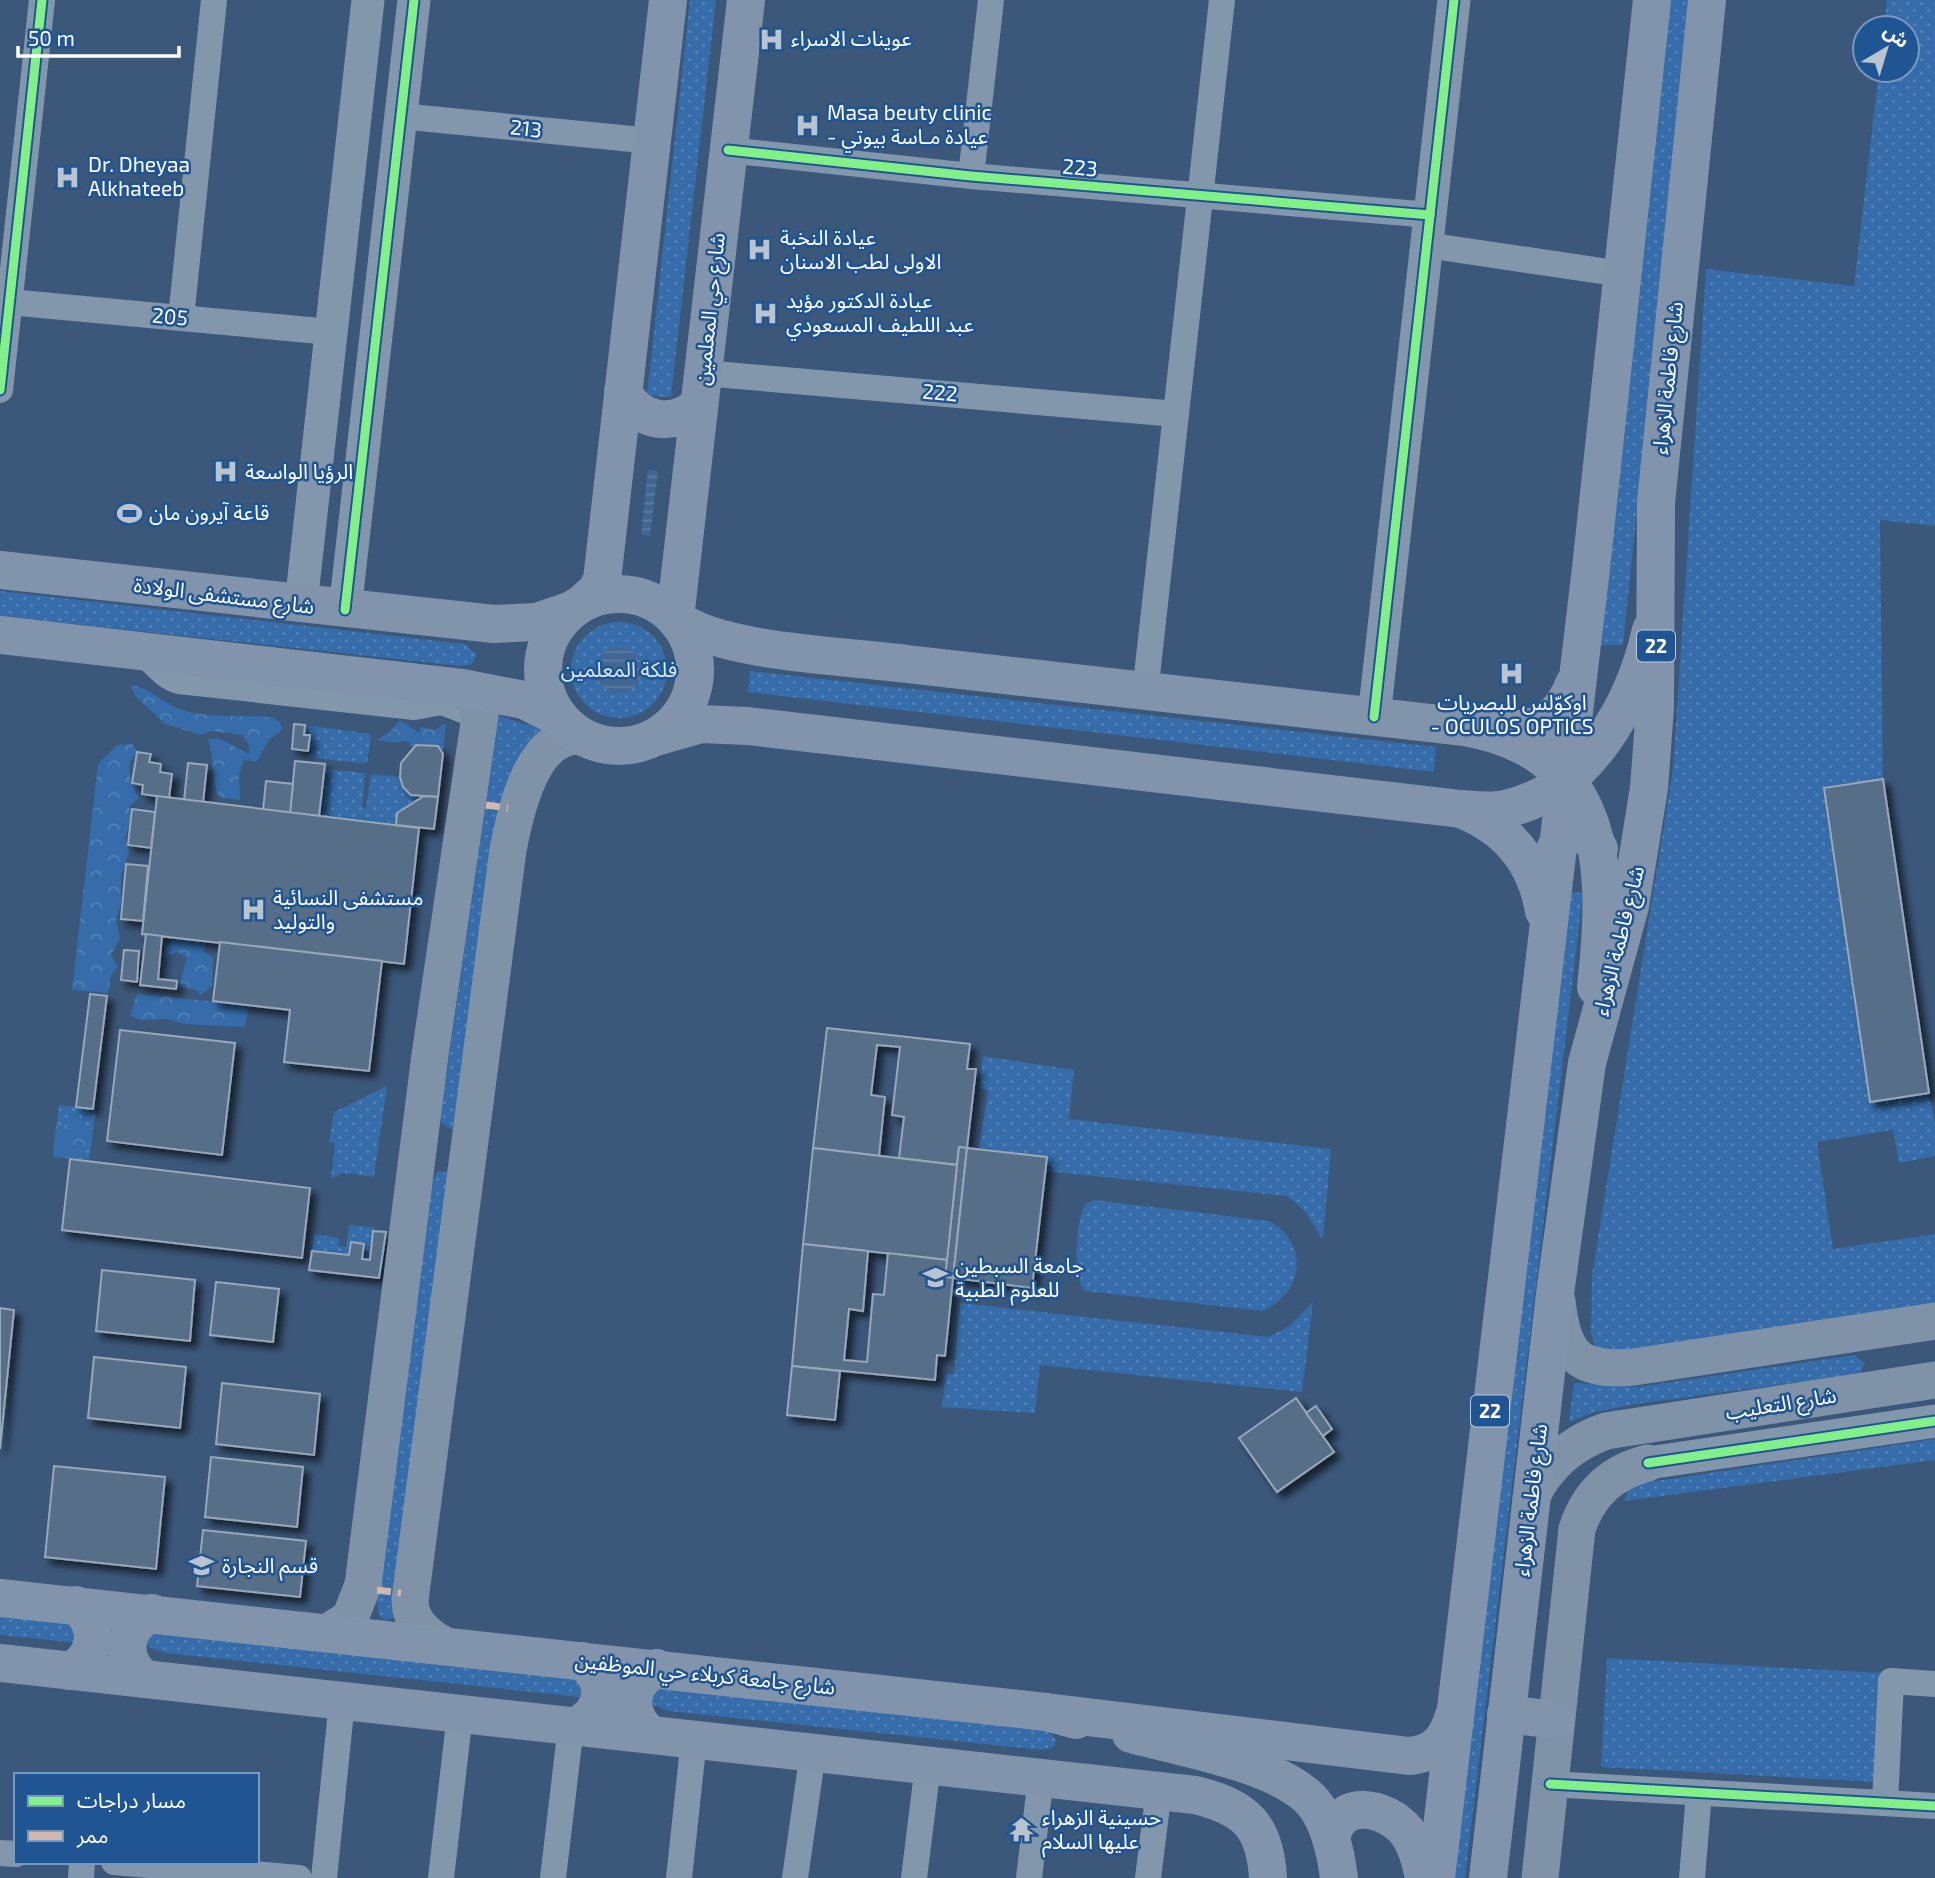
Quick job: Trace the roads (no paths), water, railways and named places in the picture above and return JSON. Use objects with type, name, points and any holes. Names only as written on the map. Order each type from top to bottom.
[{"type":"main road","points":[[570,727],[544,686],[543,662],[550,638],[579,605],[596,591],[601,580],[668,0]]},
{"type":"main road","name":"شارع حي المعلمين","points":[[675,618],[746,0]]},
{"type":"main road","name":"22","points":[[1436,1878],[1544,943],[1579,665],[1652,0]]},
{"type":"main road","name":"شارع فاطمة الزهراء","points":[[1488,1878],[1556,1286],[1587,1063],[1630,906],[1645,822],[1656,706],[1656,502],[1707,0]]},
{"type":"main road","points":[[623,392],[635,409],[653,419],[683,417],[701,389]]},
{"type":"main road","name":"شارع مستشفى الولادة","points":[[0,570],[345,610],[503,624],[537,622],[579,605]]},
{"type":"main road","points":[[579,605],[612,594],[633,595],[653,601],[701,634],[772,647],[1145,693],[1465,727],[1518,729],[1547,722],[1568,698],[1579,665]]},
{"type":"main road","points":[[0,635],[462,688],[524,700],[570,727],[615,746],[642,743],[701,724],[748,726],[1174,773],[1461,809],[1510,808],[1533,801],[1565,781],[1604,738],[1633,687],[1651,631],[1655,602]]},
{"type":"main road","points":[[659,736],[685,710],[694,687],[693,650],[675,618]]},
{"type":"main road","points":[[328,1632],[350,1618],[363,1585],[415,1173],[478,730],[478,704],[462,688]]},
{"type":"main road","points":[[444,1645],[419,1627],[410,1600],[474,1128],[487,1001],[509,850],[519,801],[530,774],[548,750],[566,738],[570,727]]},
{"type":"main road","points":[[1465,727],[1500,734],[1530,749],[1565,781],[1588,816],[1599,849],[1602,930],[1587,1063]]},
{"type":"main road","points":[[1510,808],[1532,796],[1540,780],[1539,763],[1530,749]]},
{"type":"main road","points":[[1461,809],[1500,830],[1523,854],[1542,897],[1544,943]]},
{"type":"main road","points":[[1556,847],[1568,835],[1581,833],[1594,839],[1599,849]]},
{"type":"main road","points":[[423,1115],[439,1132],[451,1135],[474,1128]]},
{"type":"main road","points":[[415,1173],[437,1163],[459,1169],[467,1178]]},
{"type":"main road","points":[[1556,1286],[1561,1332],[1569,1350],[1597,1365],[1634,1367],[1919,1323]]},
{"type":"main road","points":[[1919,1323],[1886,1340],[1884,1357],[1894,1377],[1925,1382]]},
{"type":"main road","points":[[1845,1335],[1865,1344],[1874,1364],[1867,1384],[1853,1393]]},
{"type":"main road","name":"شارع التعليب","points":[[1531,1498],[1547,1471],[1569,1450],[1597,1434],[1925,1382]]},
{"type":"main road","points":[[1540,1878],[1576,1536],[1588,1502],[1608,1481],[1627,1470],[1648,1464]]},
{"type":"main road","name":"شارع جامعة كربلاء حي الموظفين","points":[[0,1598],[1046,1712],[1269,1773],[1309,1798],[1321,1815],[1331,1839],[1339,1878]]},
{"type":"main road","points":[[70,1671],[88,1657],[94,1634],[85,1613],[76,1605]]},
{"type":"main road","points":[[144,1679],[129,1661],[128,1637],[133,1627],[152,1614]]},
{"type":"main road","points":[[574,1726],[588,1720],[600,1701],[598,1678],[582,1661]]},
{"type":"main road","points":[[0,1663],[1159,1790],[1216,1800],[1241,1812],[1260,1838],[1268,1878]]},
{"type":"main road","points":[[650,1734],[635,1716],[633,1693],[647,1674],[657,1668]]},
{"type":"main road","points":[[1046,1712],[1409,1756],[1425,1754],[1440,1745],[1450,1727],[1456,1706]]},
{"type":"main road","points":[[1506,1714],[1556,1720]]},
{"type":"main road","points":[[1331,1839],[1338,1822],[1349,1812],[1363,1808],[1383,1814],[1399,1824],[1412,1840],[1424,1878]]},
{"type":"street","points":[[0,390],[42,0]]},
{"type":"street","points":[[181,318],[214,0]]},
{"type":"street","points":[[301,604],[368,0]]},
{"type":"street","points":[[345,610],[414,0]]},
{"type":"street","points":[[971,176],[991,0]]},
{"type":"street","points":[[1145,693],[1222,0]]},
{"type":"street","points":[[1374,717],[1454,0]]},
{"type":"street","name":"213","points":[[401,116],[652,141]]},
{"type":"street","name":"223","points":[[728,150],[971,176],[1200,195],[1428,230],[1622,274]]},
{"type":"street","name":"205","points":[[9,302],[331,332]]},
{"type":"street","name":"222","points":[[701,389],[1176,414]]},
{"type":"street","points":[[308,541],[310,551],[318,559],[328,563],[339,561],[348,555],[352,545]]},
{"type":"street","points":[[133,651],[151,659],[173,680],[414,707],[445,702],[465,710],[478,730]]},
{"type":"street","points":[[1648,1464],[1935,1421]]},
{"type":"street","points":[[1885,1803],[1891,1681],[1935,1684]]},
{"type":"street","points":[[324,1878],[342,1701]]},
{"type":"street","points":[[442,1878],[460,1714]]},
{"type":"street","points":[[553,1878],[574,1726]]},
{"type":"street","points":[[679,1878],[694,1739]]},
{"type":"street","points":[[795,1878],[813,1752]]},
{"type":"street","points":[[914,1878],[928,1765]]},
{"type":"street","points":[[1029,1878],[1041,1777]]},
{"type":"street","points":[[1550,1784],[1935,1806]]},
{"type":"street","points":[[1149,1878],[1159,1790]]},
{"type":"street","points":[[1692,1878],[1699,1793]]},
{"type":"street","points":[[127,1864],[194,1874],[299,1878]]},
{"type":"place","name":"عوينات الاسراء","points":[[771,39]]},
{"type":"place","name":"Masa beuty clinic - عيادة مـاسة بيوتي","points":[[807,125]]},
{"type":"place","name":"Dr. Dheyaa Alkhateeb","points":[[68,177]]},
{"type":"place","name":"عيادة النخبة الاولى لطب الاسنان","points":[[760,250]]},
{"type":"place","name":"عيادة الدكتور مؤيد عبد اللطيف المسعودي","points":[[766,313]]},
{"type":"place","name":"الرؤيا الواسعة","points":[[225,472]]},
{"type":"place","name":"قاعة آيرون مان","points":[[129,513]]},
{"type":"place","name":"اوكوّلس للبصريات - OCULOS OPTICS","points":[[1512,674]]},
{"type":"place","name":"مستشفى النسائية والتوليد","points":[[253,910]]},
{"type":"place","name":"جامعة السبطين للعلوم الطبية","points":[[935,1278]]},
{"type":"place","name":"قسم النجارة","points":[[202,1566]]},
{"type":"place","name":"حسينية الزهراء عليها السلام","points":[[1022,1830]]},
{"type":"park label","name":"فلكة المعلمين","points":[[619,670]]}]
